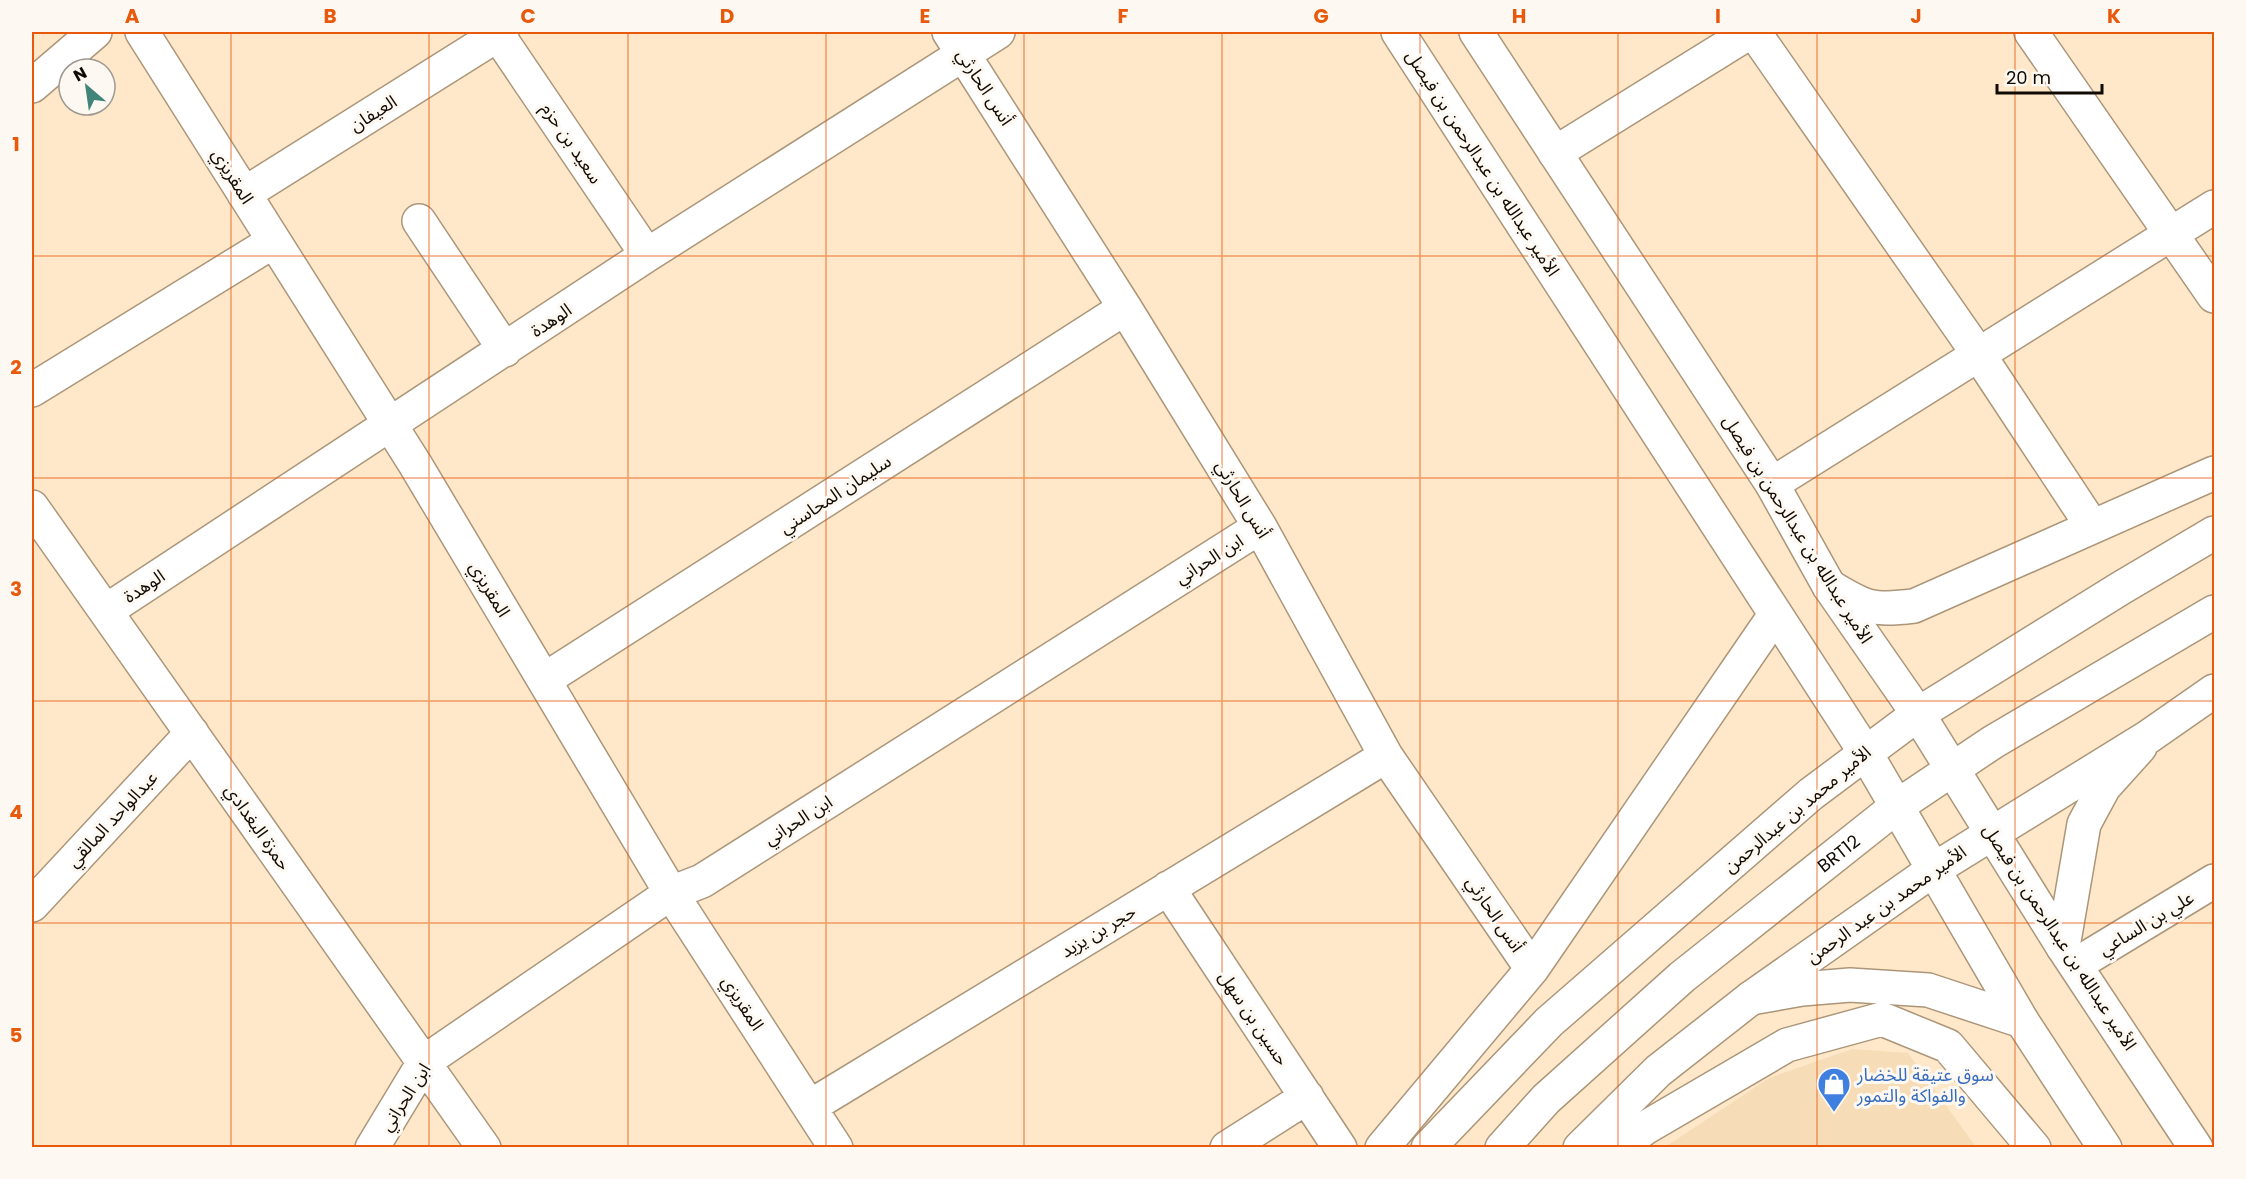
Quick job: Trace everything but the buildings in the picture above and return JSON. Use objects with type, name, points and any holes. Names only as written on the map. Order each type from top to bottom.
[{"type":"street","points":[[32,86],[95,32]]},
{"type":"street","name":"المقريزي","points":[[142,32],[391,425],[671,893],[811,1106],[836,1148]]},
{"type":"street","name":"العيفان","points":[[244,194],[499,32]]},
{"type":"street","name":"سعيد بن حزم","points":[[499,32],[647,255]]},
{"type":"street","name":"الوهدة","points":[[106,611],[505,350],[956,43],[998,32]]},
{"type":"street","name":"الأمير عبدالله بن عبدالرحمن بن فيصل","points":[[1398,32],[1865,752],[2030,1033],[2105,1148]]},
{"type":"street","name":"الأمير عبدالله بن عبدالرحمن بن فيصل","points":[[1476,32],[1772,484],[1829,586],[1918,714],[1991,832],[2196,1148]]},
{"type":"street","points":[[1555,153],[1752,32],[1979,355],[2092,526]]},
{"type":"street","points":[[2031,32],[2173,233],[2214,296]]},
{"type":"street","name":"أنس الحارثي","points":[[956,43],[1125,308],[1260,527],[1386,756],[1532,969]]},
{"type":"street","points":[[1772,484],[2214,207]]},
{"type":"street","points":[[419,221],[505,350]]},
{"type":"street","points":[[32,390],[274,241]]},
{"type":"street","name":"سليمان المحاسني","points":[[544,680],[1125,308]]},
{"type":"street","points":[[1829,586],[1863,607],[1893,609],[1914,606],[2214,473]]},
{"type":"street","name":"حمزة البغدادي","points":[[32,507],[484,1148]]},
{"type":"street","name":"ابن الحراني","points":[[372,1148],[424,1062],[671,893],[702,881],[1260,527]]},
{"type":"street","name":"الأمير محمد بن عبدالرحمن","points":[[1428,1148],[1549,1022],[1811,794],[1918,714],[2214,533]]},
{"type":"street","name":"BRT12","points":[[1502,1148],[1546,1099],[1682,977],[1896,807],[1993,742],[2214,612]]},
{"type":"street","points":[[1382,1148],[1532,969],[1775,615]]},
{"type":"street","name":"الأمير محمد بن عبد الرحمن","points":[[1580,1148],[1658,1071],[1751,998],[1933,870],[1991,832],[2148,737],[2214,691]]},
{"type":"street","name":"عبدالواحد المالقي","points":[[32,905],[192,733]]},
{"type":"street","points":[[2070,955],[2084,824],[2104,787],[2148,737]]},
{"type":"street","name":"حجر بن يزيد","points":[[811,1106],[1386,756]]},
{"type":"street","name":"علي بن الساعي","points":[[2070,955],[2214,881]]},
{"type":"street","name":"حسين بن سهل","points":[[1168,888],[1340,1148]]},
{"type":"street","points":[[1751,998],[1802,989],[1850,986],[1928,990],[2030,1033],[2079,1148]]},
{"type":"street","points":[[1618,1148],[1645,1128],[1787,1045],[1882,1019],[1948,1046],[2034,1148]]},
{"type":"street","points":[[1227,1148],[1307,1097]]},
{"type":"shaded area","name":"سوق عتيقة للخضار والفواكة والتمور","points":[[1852,1049],[1908,1053],[1976,1147],[1665,1147],[1769,1078]]},
{"type":"place","name":"سوق عتيقة للخضار والفواكة والتمور","points":[[1834,1113]]}]
